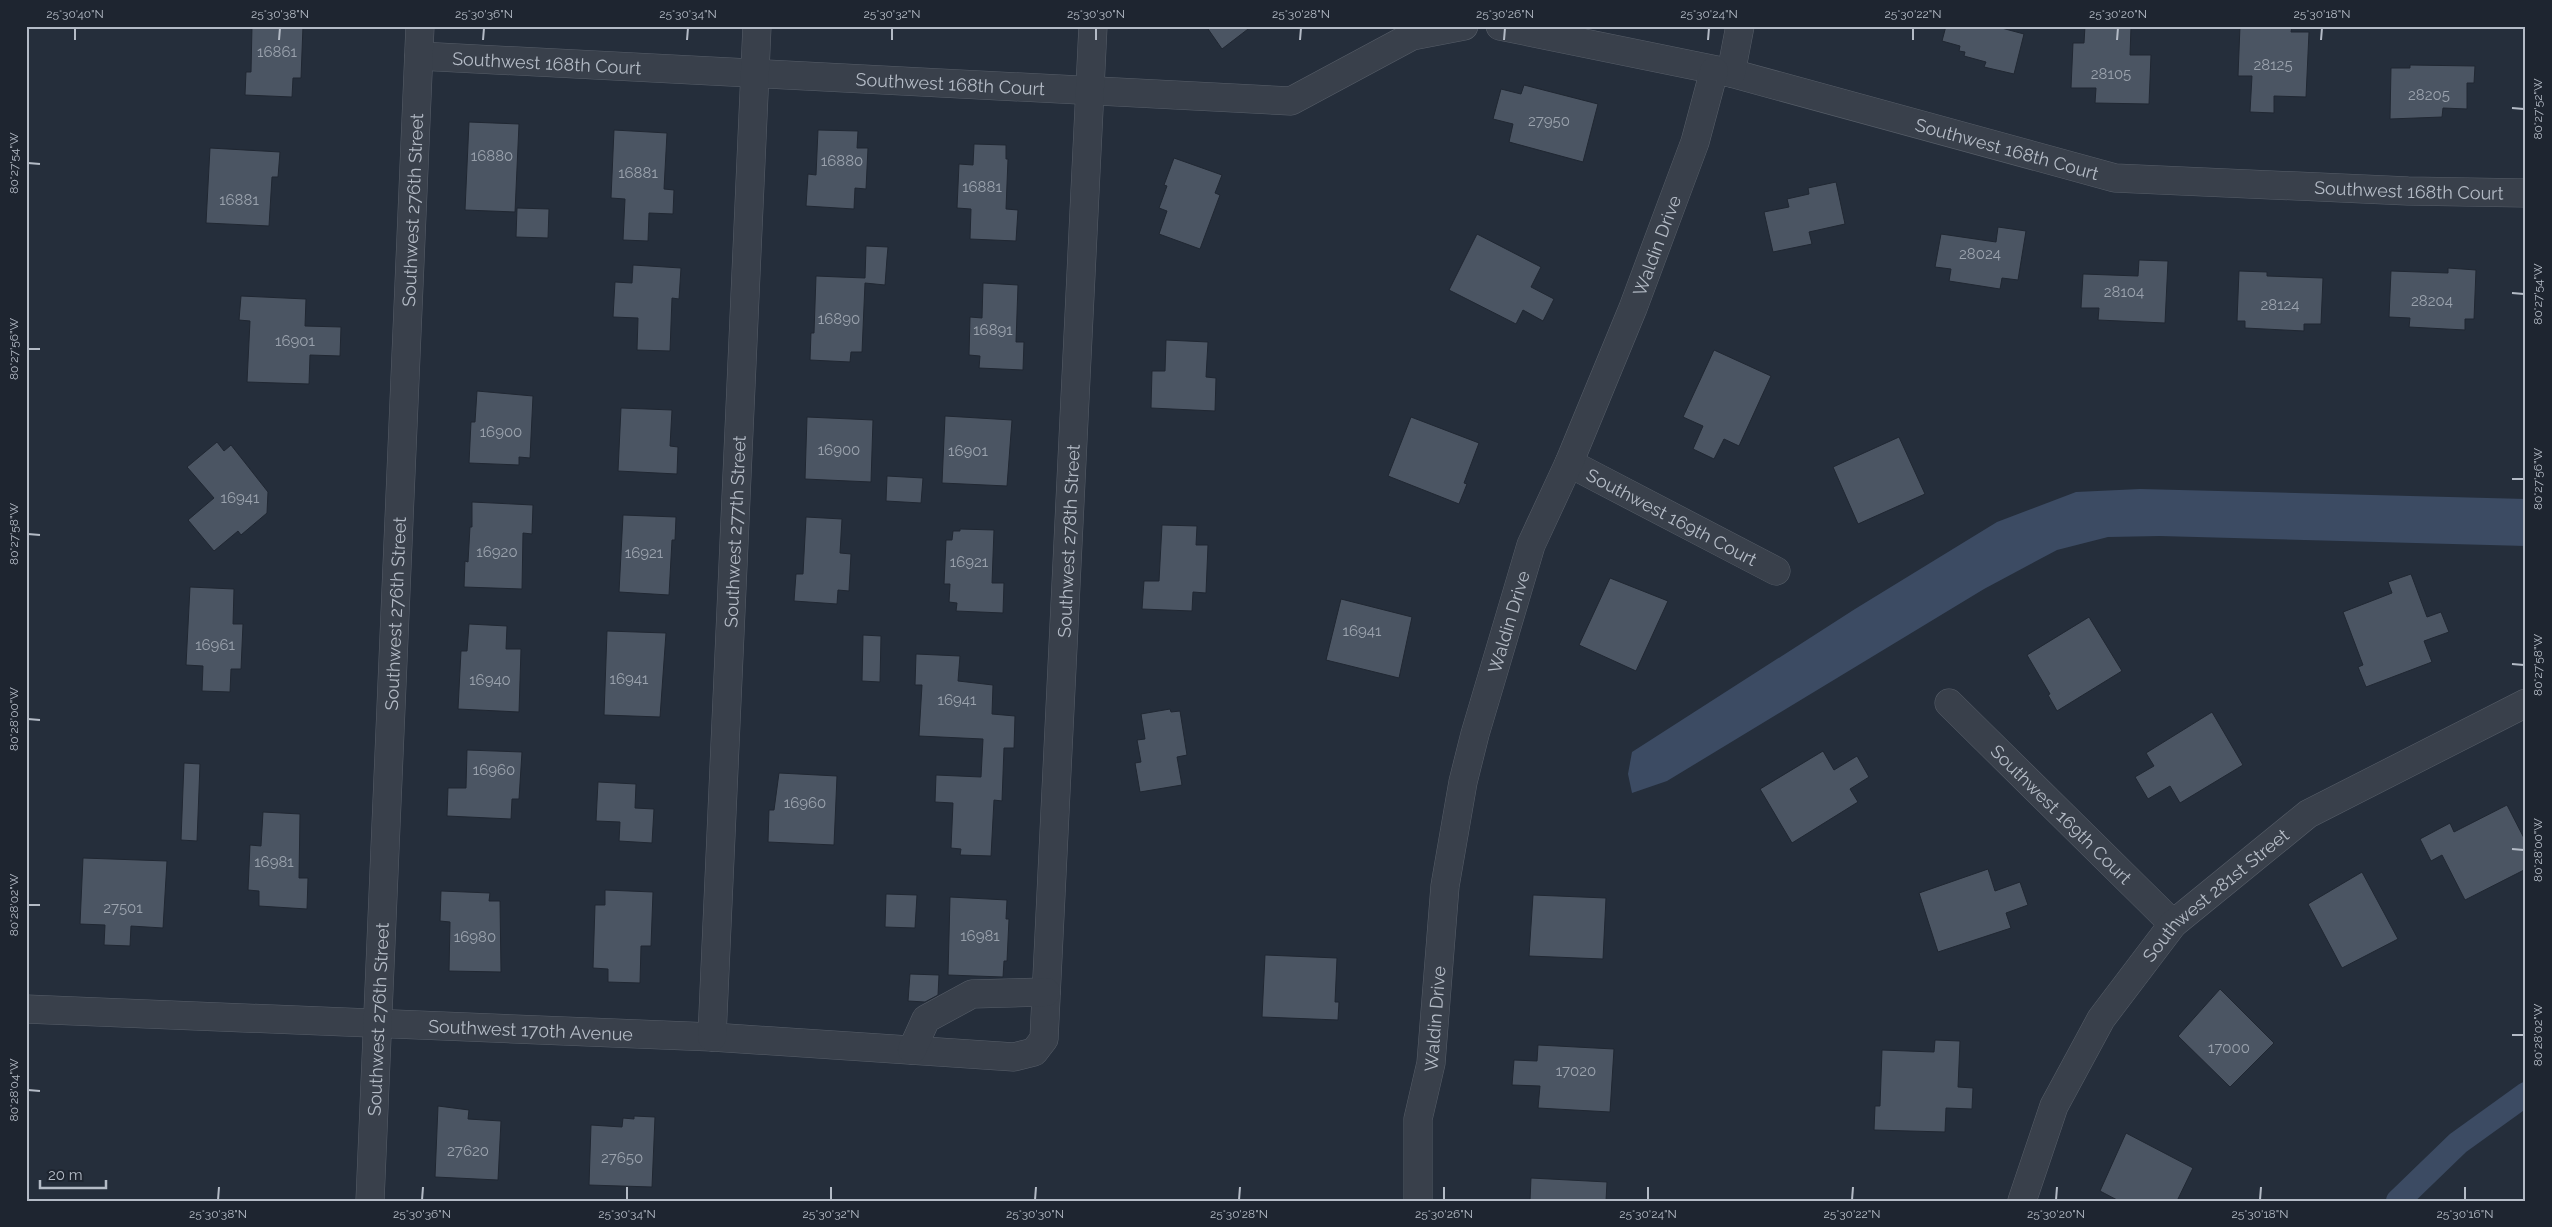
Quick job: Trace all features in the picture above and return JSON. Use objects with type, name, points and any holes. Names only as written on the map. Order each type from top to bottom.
[{"type":"street","name":"Southwest 276th Street","points":[[370,1201],[420,26]]},
{"type":"street","name":"Southwest 277th Street","points":[[712,1037],[757,26]]},
{"type":"street","name":"Southwest 278th Street","points":[[1034,1052],[1044,1039],[1093,26]]},
{"type":"street","name":"Southwest 168th Court","points":[[420,56],[1290,101],[1412,36],[1464,26]]},
{"type":"street","name":"Southwest 168th Court","points":[[1500,26],[1723,72],[2115,178],[2408,191],[2526,193]]},
{"type":"street","name":"Waldin Drive","points":[[1418,1201],[1418,1120],[1431,1063],[1445,886],[1463,782],[1531,545],[1568,463],[1633,308],[1740,26]]},
{"type":"street","name":"Southwest 169th Court","points":[[1568,463],[1776,571]]},
{"type":"street","name":"Southwest 169th Court","points":[[1949,703],[2173,924]]},
{"type":"street","name":"Southwest 281st Street","points":[[2022,1201],[2058,1097],[2101,1020],[2173,924],[2308,814],[2526,703]]},
{"type":"street","points":[[912,1050],[926,1019],[972,994],[1046,992]]},
{"type":"street","name":"Southwest 170th Avenue","points":[[26,1009],[712,1037],[1014,1057],[1034,1052]]},
{"type":"water","points":[[2140,489],[2526,499],[2526,546],[2160,536],[2108,537],[2057,550],[1984,589],[1667,781],[1632,793],[1628,774],[1632,752],[1855,609],[1997,522],[2076,492]]},
{"type":"building","points":[[252,26],[303,26],[301,78],[293,78],[292,97],[245,95],[246,72],[251,72]]},
{"type":"building","points":[[1206,26],[1252,26],[1222,49]]},
{"type":"building","points":[[1946,26],[1994,26],[2024,34],[2014,74],[1984,67],[1986,62],[1964,56],[1965,52],[1959,51],[1960,46],[1942,41]]},
{"type":"building","points":[[2085,26],[2131,27],[2130,55],[2151,55],[2149,104],[2095,103],[2096,88],[2071,88],[2073,43],[2084,43]]},
{"type":"building","points":[[2240,26],[2292,26],[2291,32],[2309,32],[2306,97],[2274,96],[2274,113],[2250,112],[2252,76],[2238,76]]},
{"type":"building","points":[[2410,65],[2475,66],[2474,83],[2467,83],[2467,109],[2443,108],[2442,117],[2390,119],[2391,68],[2410,68]]},
{"type":"building","points":[[1524,85],[1598,104],[1583,162],[1509,142],[1513,124],[1493,119],[1501,89],[1521,94]]},
{"type":"building","points":[[469,122],[519,124],[515,212],[465,210]]},
{"type":"building","points":[[614,130],[667,133],[664,189],[674,190],[673,214],[649,213],[648,241],[623,240],[625,199],[611,198]]},
{"type":"building","points":[[818,130],[858,131],[857,148],[868,148],[866,189],[855,188],[854,209],[806,206],[808,174],[816,175]]},
{"type":"building","points":[[974,144],[1006,145],[1006,159],[1008,159],[1006,209],[1018,210],[1016,241],[970,239],[971,209],[957,208],[959,164],[973,165]]},
{"type":"building","points":[[210,148],[280,152],[278,177],[272,177],[269,226],[206,223]]},
{"type":"building","points":[[1174,158],[1222,175],[1215,193],[1220,195],[1200,249],[1159,234],[1167,211],[1159,208],[1167,186],[1164,185]]},
{"type":"building","points":[[1836,182],[1845,224],[1809,232],[1812,244],[1773,252],[1764,212],[1789,207],[1787,199],[1809,194],[1808,188]]},
{"type":"building","points":[[517,208],[549,209],[548,238],[516,237]]},
{"type":"building","points":[[1998,227],[2026,231],[2018,280],[2002,278],[2000,289],[1949,281],[1951,269],[1935,267],[1941,234],[1996,242]]},
{"type":"building","points":[[1477,234],[1541,267],[1531,287],[1554,299],[1543,321],[1523,310],[1516,324],[1449,290]]},
{"type":"building","points":[[866,246],[888,247],[885,285],[865,283],[862,352],[851,352],[850,362],[810,360],[811,333],[814,333],[816,276],[865,278]]},
{"type":"building","points":[[2139,260],[2168,261],[2165,323],[2098,320],[2099,308],[2081,308],[2083,274],[2138,276]]},
{"type":"building","points":[[633,265],[681,268],[679,299],[672,298],[670,351],[637,350],[638,318],[613,317],[615,282],[632,283]]},
{"type":"building","points":[[2448,268],[2476,270],[2474,319],[2465,319],[2465,330],[2409,327],[2410,318],[2389,317],[2391,271],[2448,273]]},
{"type":"building","points":[[2239,271],[2267,272],[2267,276],[2323,278],[2321,324],[2304,324],[2304,331],[2245,328],[2245,321],[2237,321]]},
{"type":"building","points":[[983,283],[1018,285],[1016,342],[1024,342],[1023,370],[979,368],[980,356],[969,355],[970,317],[982,318]]},
{"type":"building","points":[[241,296],[306,299],[305,326],[341,327],[340,356],[310,355],[309,384],[247,382],[250,321],[239,320]]},
{"type":"building","points":[[1166,340],[1208,342],[1206,377],[1216,378],[1215,411],[1151,408],[1152,371],[1165,371]]},
{"type":"building","points":[[1714,350],[1771,376],[1739,446],[1724,439],[1714,459],[1693,449],[1703,426],[1683,417]]},
{"type":"building","points":[[477,391],[533,396],[530,458],[519,457],[519,465],[469,463],[471,422],[475,422]]},
{"type":"building","points":[[621,408],[672,410],[670,446],[678,447],[677,474],[618,471]]},
{"type":"building","points":[[945,416],[1012,420],[1007,486],[942,483]]},
{"type":"building","points":[[807,417],[873,420],[871,482],[805,479]]},
{"type":"building","points":[[1411,417],[1479,443],[1464,483],[1467,484],[1459,504],[1388,476]]},
{"type":"building","points":[[1899,437],[1925,494],[1858,524],[1833,467]]},
{"type":"building","points":[[217,442],[224,451],[231,445],[268,492],[267,513],[241,535],[238,531],[214,551],[188,520],[214,498],[187,467]]},
{"type":"building","points":[[887,476],[923,478],[921,503],[886,501]]},
{"type":"building","points":[[472,502],[533,505],[532,534],[523,533],[522,589],[464,587],[465,561],[468,562],[470,527],[472,527]]},
{"type":"building","points":[[623,515],[676,517],[675,540],[672,540],[669,595],[619,592]]},
{"type":"building","points":[[806,517],[842,519],[840,553],[851,554],[849,591],[838,590],[837,604],[794,601],[796,574],[803,574]]},
{"type":"building","points":[[1162,525],[1197,526],[1196,545],[1208,545],[1206,593],[1193,592],[1192,611],[1142,609],[1144,581],[1159,581]]},
{"type":"building","points":[[960,529],[994,530],[992,583],[1004,583],[1003,613],[956,611],[957,603],[949,602],[950,584],[944,584],[946,540],[952,540],[953,531],[960,531]]},
{"type":"building","points":[[2411,574],[2427,617],[2441,612],[2449,632],[2424,641],[2432,662],[2366,687],[2358,667],[2363,665],[2343,612],[2392,593],[2388,582]]},
{"type":"building","points":[[1610,578],[1668,601],[1636,671],[1579,645]]},
{"type":"building","points":[[190,587],[234,589],[233,624],[243,624],[241,669],[231,669],[230,692],[202,691],[203,666],[186,665]]},
{"type":"building","points":[[1341,599],[1412,617],[1399,678],[1326,660]]},
{"type":"building","points":[[2089,617],[2122,671],[2057,711],[2048,695],[2050,694],[2027,655]]},
{"type":"building","points":[[469,624],[507,626],[506,649],[521,649],[519,712],[458,709],[461,651],[467,651]]},
{"type":"building","points":[[607,631],[666,633],[660,717],[604,715]]},
{"type":"building","points":[[863,635],[881,636],[880,682],[862,681]]},
{"type":"building","points":[[916,654],[960,656],[958,681],[993,685],[992,714],[1015,716],[1014,748],[1004,748],[1002,801],[994,800],[991,856],[960,855],[961,849],[951,848],[953,803],[935,802],[936,775],[981,777],[983,739],[919,736],[922,685],[915,685]]},
{"type":"building","points":[[1170,709],[1171,712],[1180,711],[1187,755],[1177,757],[1182,785],[1140,792],[1135,763],[1141,762],[1137,740],[1145,739],[1141,714]]},
{"type":"building","points":[[2212,712],[2243,765],[2180,803],[2170,786],[2148,799],[2135,777],[2154,766],[2146,753]]},
{"type":"building","points":[[467,750],[522,752],[519,799],[512,799],[511,819],[447,816],[448,788],[466,788]]},
{"type":"building","points":[[1823,751],[1834,770],[1857,756],[1869,777],[1850,789],[1858,802],[1792,843],[1760,789]]},
{"type":"building","points":[[184,763],[200,764],[197,841],[181,840]]},
{"type":"building","points":[[779,773],[837,776],[834,845],[768,842],[769,810],[774,810]]},
{"type":"building","points":[[598,782],[636,784],[635,808],[654,809],[652,843],[619,841],[620,822],[596,821]]},
{"type":"building","points":[[2507,805],[2526,842],[2526,869],[2465,900],[2442,855],[2431,861],[2420,839],[2450,823],[2454,832]]},
{"type":"building","points":[[263,812],[300,814],[299,878],[308,878],[307,909],[259,906],[259,891],[248,890],[250,845],[261,846]]},
{"type":"building","points":[[83,858],[167,861],[163,928],[131,926],[130,946],[104,945],[105,925],[80,924]]},
{"type":"building","points":[[1988,869],[1995,891],[2020,882],[2028,905],[2006,913],[2011,928],[1938,952],[1919,893]]},
{"type":"building","points":[[2362,872],[2398,939],[2342,968],[2308,904]]},
{"type":"building","points":[[605,890],[653,892],[651,946],[641,946],[640,983],[608,982],[608,969],[593,968],[595,905],[605,905]]},
{"type":"building","points":[[441,891],[490,893],[489,901],[500,901],[501,972],[449,971],[450,922],[440,921]]},
{"type":"building","points":[[886,894],[917,895],[915,928],[885,927]]},
{"type":"building","points":[[1533,895],[1606,898],[1603,959],[1529,956]]},
{"type":"building","points":[[950,897],[1007,900],[1006,919],[1009,919],[1007,961],[1004,961],[1003,977],[948,975]]},
{"type":"building","points":[[1265,955],[1337,958],[1335,1002],[1339,1002],[1338,1020],[1262,1017]]},
{"type":"building","points":[[910,974],[939,975],[938,995],[925,1002],[908,1001]]},
{"type":"building","points":[[2220,989],[2274,1043],[2230,1087],[2178,1036]]},
{"type":"building","points":[[1935,1040],[1960,1041],[1958,1087],[1973,1088],[1972,1109],[1946,1108],[1945,1132],[1874,1130],[1875,1106],[1880,1106],[1882,1050],[1934,1052]]},
{"type":"building","points":[[1538,1045],[1614,1049],[1610,1112],[1538,1108],[1540,1086],[1512,1085],[1514,1060],[1537,1061]]},
{"type":"building","points":[[438,1106],[469,1110],[468,1119],[501,1121],[498,1180],[435,1177]]},
{"type":"building","points":[[634,1116],[655,1117],[652,1187],[589,1185],[591,1125],[622,1127],[623,1118],[634,1119]]},
{"type":"building","points":[[2126,1133],[2193,1168],[2177,1201],[2119,1201],[2100,1191]]},
{"type":"building","points":[[1531,1178],[1607,1182],[1606,1201],[1530,1201]]},
{"type":"waterway","points":[[2398,1201],[2458,1143],[2526,1094]]}]
